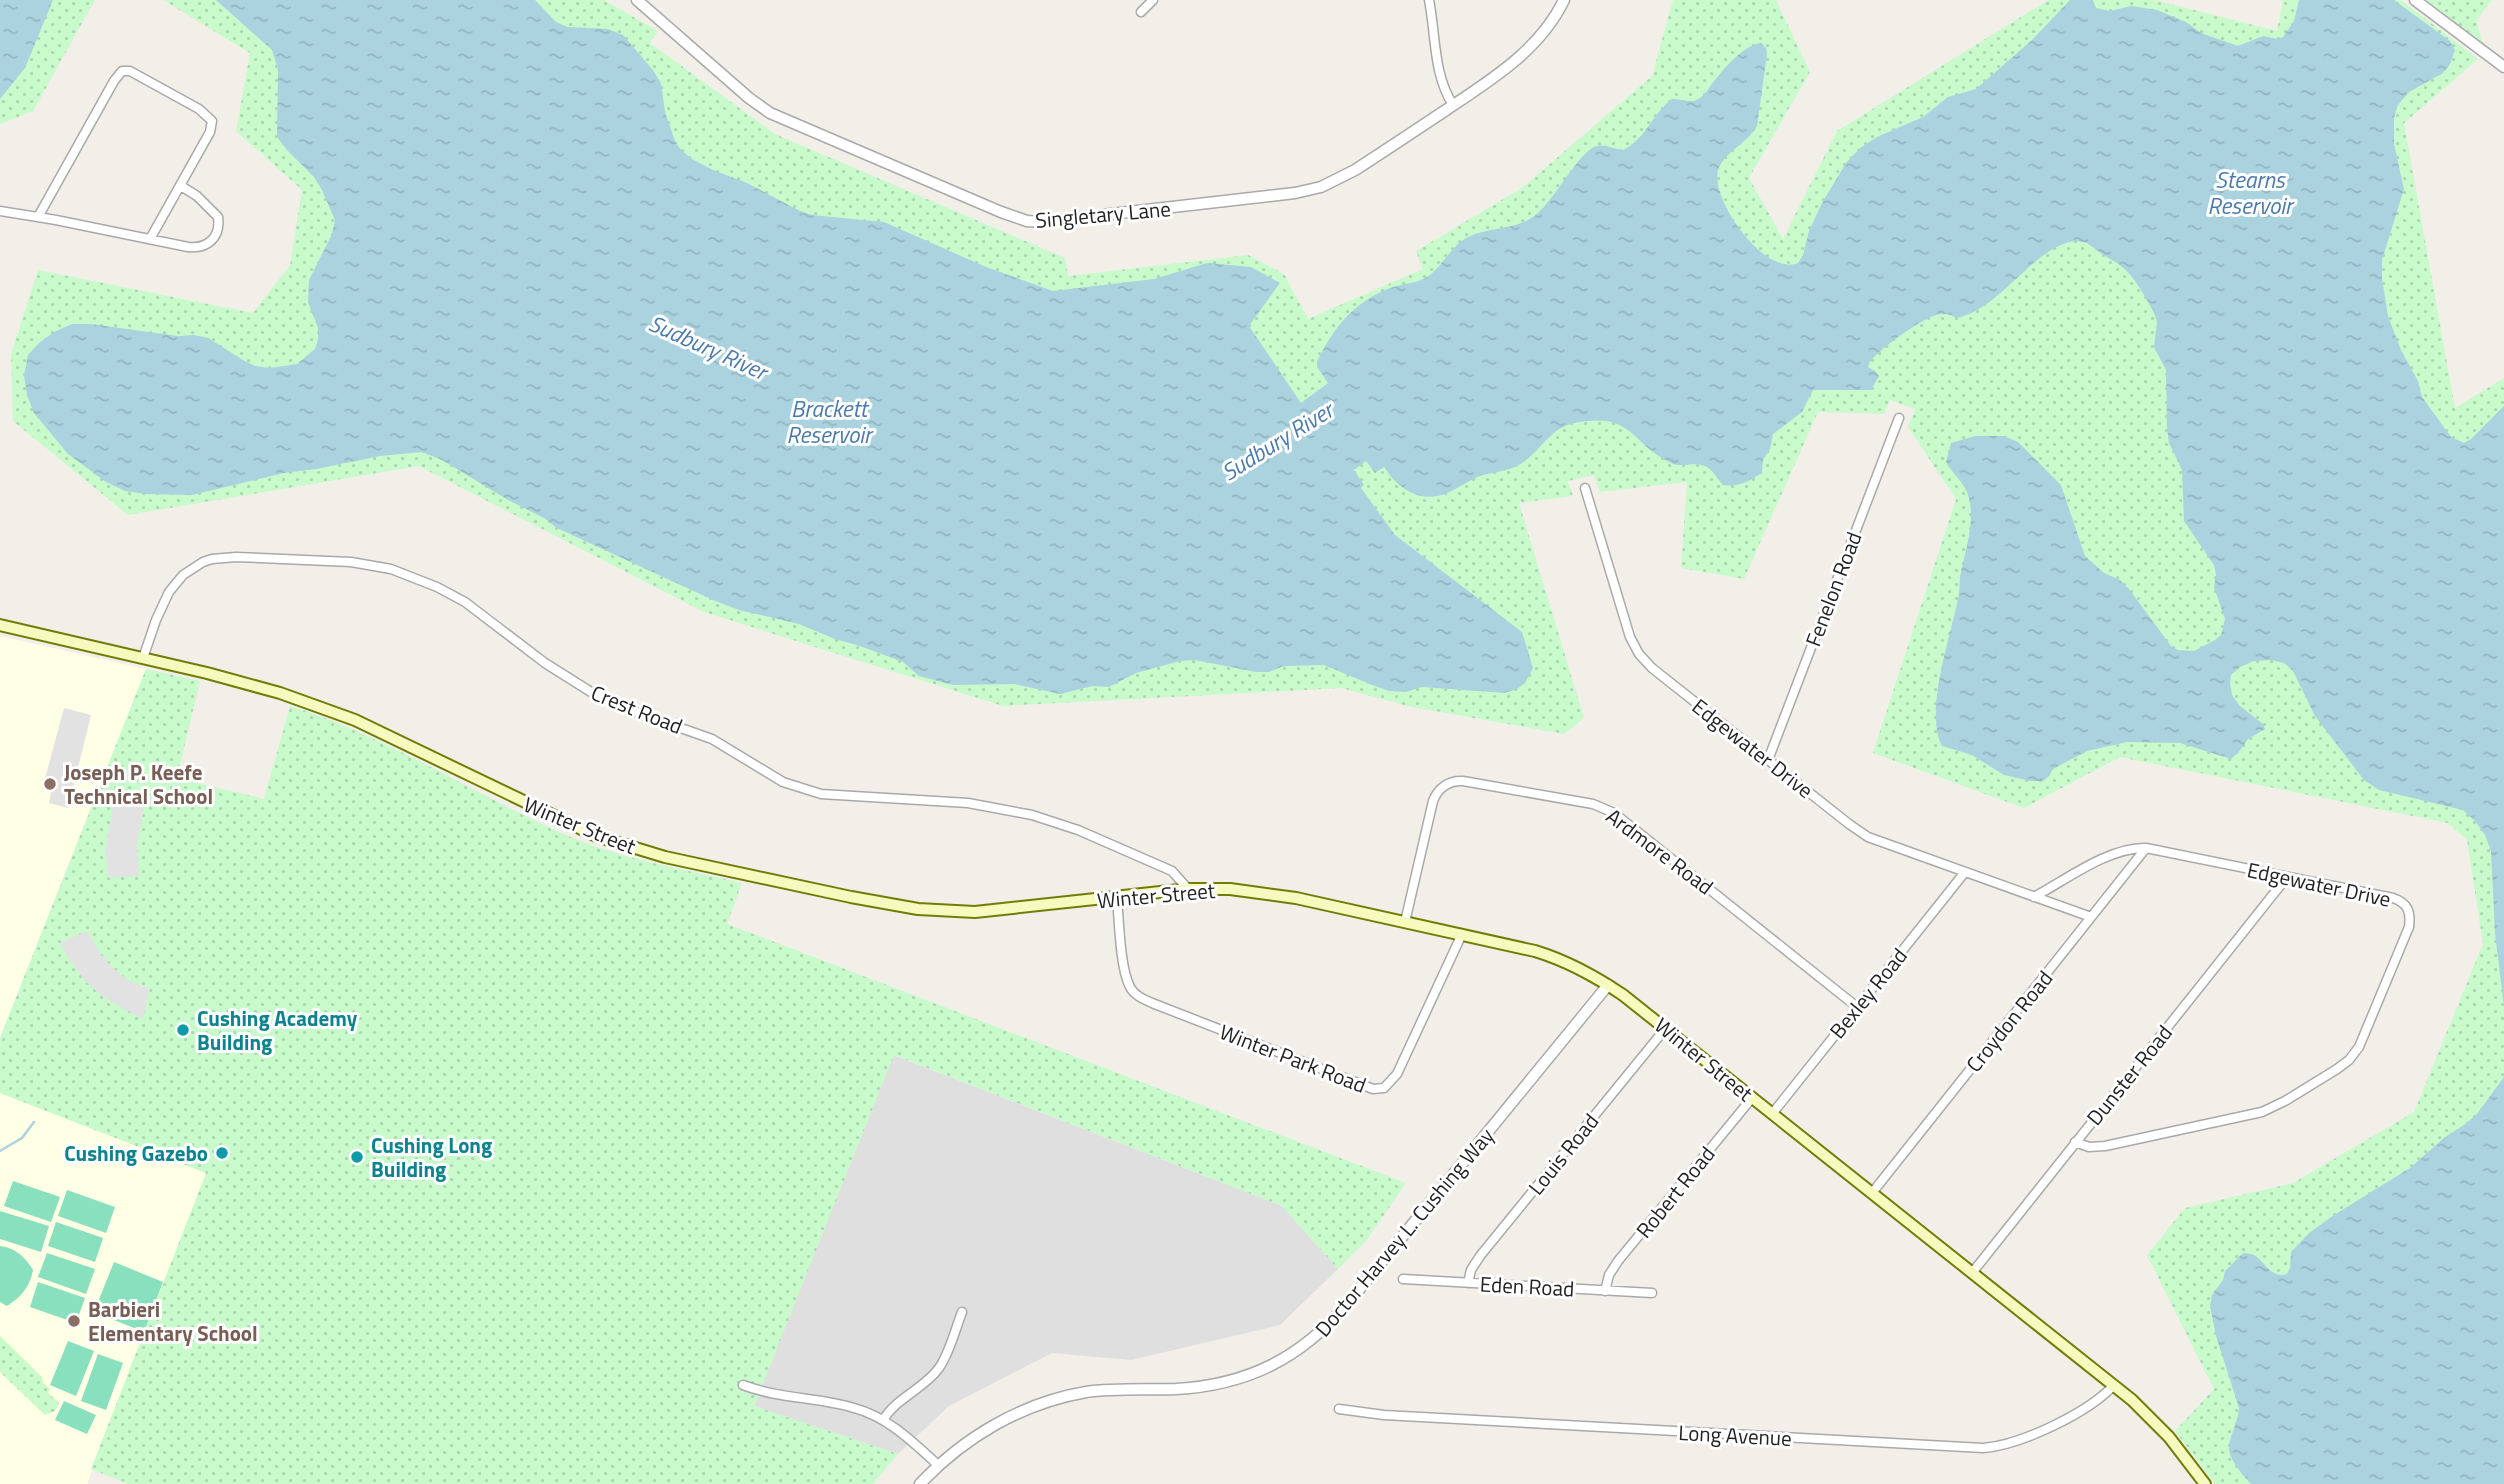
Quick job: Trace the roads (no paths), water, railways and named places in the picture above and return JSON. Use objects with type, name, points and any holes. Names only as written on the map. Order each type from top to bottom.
[{"type":"main road","name":"Winter Street","points":[[0,625],[233,680],[317,705],[379,732],[576,828],[614,843],[665,857],[850,897],[936,911],[993,911],[1188,889],[1230,890],[1272,894],[1549,955],[1608,985],[1665,1028],[2114,1385],[2159,1425],[2204,1484]]},
{"type":"street","name":"Singletary Lane","points":[[637,0],[749,98],[770,113],[1027,221],[1069,220],[1295,193],[1321,187],[1355,170],[1504,70],[1546,29],[1564,0]]},
{"type":"street","points":[[1141,12],[1153,0]]},
{"type":"street","points":[[1429,0],[1440,76],[1453,105]]},
{"type":"street","points":[[2415,0],[2504,67]]},
{"type":"street","points":[[38,217],[114,81],[126,70],[199,108],[212,121],[211,132],[150,239]]},
{"type":"street","points":[[0,211],[196,248],[210,243],[218,230],[218,217],[197,196],[181,186]]},
{"type":"street","name":"Fenelon Road","points":[[1768,760],[1899,418]]},
{"type":"street","name":"Edgewater Drive","points":[[1585,488],[1630,637],[1639,654],[1652,668],[1868,837],[2091,917]]},
{"type":"street","name":"Crest Road","points":[[143,658],[169,592],[183,575],[212,559],[236,557],[351,562],[391,569],[422,580],[465,602],[545,663],[591,692],[640,715],[712,739],[783,782],[821,794],[968,803],[1024,813],[1070,827],[1151,861],[1176,874],[1188,889]]},
{"type":"street","name":"Ardmore Road","points":[[1405,922],[1433,801],[1444,785],[1456,780],[1590,803],[1614,813],[1857,1007]]},
{"type":"street","name":"Edgewater Drive","points":[[2034,897],[2111,855],[2128,849],[2146,848],[2393,898],[2409,909],[2409,927],[2354,1054],[2337,1069],[2262,1112],[2105,1146],[2089,1147],[2076,1142]]},
{"type":"street","name":"Croydon Road","points":[[1872,1193],[2146,848]]},
{"type":"street","name":"Bexley Road","points":[[1772,1114],[1965,872]]},
{"type":"street","name":"Dunster Road","points":[[1972,1273],[2287,877]]},
{"type":"street","name":"Winter Park Road","points":[[1117,897],[1125,971],[1130,988],[1136,995],[1379,1090],[1389,1085],[1397,1074],[1462,934]]},
{"type":"street","name":"Doctor Harvey L. Cushing Way","points":[[920,1484],[938,1465],[986,1430],[1042,1404],[1087,1392],[1200,1387],[1232,1381],[1263,1370],[1308,1344],[1348,1303],[1608,985]]},
{"type":"street","name":"Louis Road","points":[[1468,1283],[1471,1270],[1480,1256],[1665,1028]]},
{"type":"street","name":"Robert Road","points":[[1605,1291],[1609,1275],[1618,1261],[1752,1098]]},
{"type":"street","name":"Eden Road","points":[[1403,1279],[1652,1293]]},
{"type":"street","points":[[883,1420],[894,1405],[939,1368],[962,1312]]},
{"type":"street","points":[[743,1385],[772,1394],[856,1408],[883,1420],[902,1433],[938,1465]]},
{"type":"street","name":"Long Avenue","points":[[1339,1409],[1384,1415],[1983,1448],[2005,1446],[2039,1433],[2098,1399],[2114,1385]]},
{"type":"water","points":[[0,0],[53,0],[25,68],[0,99]]},
{"type":"water","points":[[216,0],[535,0],[556,22],[568,27],[608,29],[623,35],[661,83],[665,112],[681,150],[713,170],[747,183],[800,211],[812,215],[884,222],[986,267],[1053,291],[1154,279],[1207,263],[1251,267],[1280,283],[1249,326],[1301,403],[1328,383],[1317,367],[1317,362],[1330,338],[1355,309],[1390,288],[1425,278],[1468,237],[1530,219],[1545,206],[1591,149],[1603,146],[1623,150],[1631,145],[1672,99],[1694,101],[1700,98],[1735,58],[1754,45],[1761,43],[1767,54],[1757,126],[1721,164],[1718,183],[1722,199],[1743,233],[1770,259],[1785,264],[1798,263],[1822,203],[1846,163],[1860,148],[1877,137],[1923,117],[1948,97],[1976,89],[2032,40],[2070,0],[2093,0],[2096,8],[2110,11],[2131,6],[2157,10],[2186,22],[2201,33],[2238,46],[2263,36],[2278,39],[2283,37],[2294,21],[2299,0],[2394,0],[2450,41],[2455,50],[2443,73],[2409,92],[2398,105],[2394,118],[2394,144],[2404,189],[2382,260],[2388,316],[2401,350],[2418,381],[2422,397],[2451,437],[2464,443],[2471,439],[2504,406],[2504,1007],[2495,933],[2491,851],[2485,835],[2463,810],[2379,790],[2364,780],[2315,716],[2293,671],[2284,663],[2271,660],[2254,661],[2240,667],[2231,675],[2232,695],[2265,729],[2248,739],[2231,759],[2180,743],[2127,742],[2087,751],[2053,769],[2043,781],[2030,781],[2004,775],[1972,755],[1942,746],[1937,731],[1937,692],[1959,593],[1971,516],[1967,492],[1946,462],[1951,443],[1975,436],[2004,436],[2018,442],[2061,485],[2085,556],[2104,573],[2120,580],[2129,589],[2171,646],[2178,650],[2194,651],[2221,635],[2225,619],[2214,587],[2214,565],[2184,521],[2182,470],[2169,443],[2167,429],[2166,370],[2154,347],[2157,322],[2155,315],[2131,276],[2118,264],[2084,242],[2069,242],[2053,249],[1973,313],[1956,318],[1948,314],[1932,316],[1902,334],[1869,363],[1868,367],[1879,376],[1871,390],[1813,390],[1802,412],[1773,434],[1770,449],[1763,460],[1762,472],[1744,483],[1723,485],[1708,467],[1673,464],[1656,454],[1628,430],[1608,421],[1567,425],[1554,433],[1520,465],[1480,476],[1433,497],[1408,491],[1395,481],[1384,467],[1375,473],[1366,461],[1354,470],[1364,485],[1361,488],[1395,535],[1522,632],[1533,668],[1525,683],[1517,689],[1504,693],[1422,687],[1406,692],[1389,691],[1324,665],[1284,666],[1269,672],[1256,672],[1195,660],[1180,661],[1136,673],[1109,687],[1093,686],[1060,694],[1014,684],[953,685],[919,676],[903,662],[799,624],[739,610],[713,600],[557,528],[442,460],[422,452],[380,456],[284,473],[192,495],[125,491],[106,482],[68,454],[34,413],[27,395],[24,375],[28,355],[39,343],[72,324],[208,338],[255,366],[270,368],[297,364],[315,349],[318,328],[308,302],[309,280],[332,234],[335,220],[314,177],[277,137],[278,70],[272,50]]},
{"type":"water","points":[[2504,1077],[2504,1484],[2251,1484],[2229,1451],[2239,1408],[2216,1336],[2210,1306],[2212,1295],[2223,1280],[2225,1271],[2243,1253],[2254,1255],[2276,1274],[2287,1274],[2291,1252],[2309,1233],[2410,1168],[2445,1137],[2464,1125],[2477,1114]]},
{"type":"waterway","points":[[0,1151],[22,1138],[34,1122]]},
{"type":"place","name":"Joseph P. Keefe Technical School","points":[[50,784]]},
{"type":"place","name":"Cushing Academy Building","points":[[183,1030]]},
{"type":"place","name":"Cushing Gazebo","points":[[222,1153]]},
{"type":"place","name":"Cushing Long Building","points":[[357,1157]]},
{"type":"place","name":"Barbieri Elementary School","points":[[74,1321]]},
{"type":"water label","name":"Stearns Reservoir","points":[[2250,192]]},
{"type":"water label","name":"Sudbury River","points":[[708,347]]},
{"type":"water label","name":"Brackett Reservoir","points":[[829,421]]},
{"type":"water label","name":"Sudbury River","points":[[1277,441]]}]
